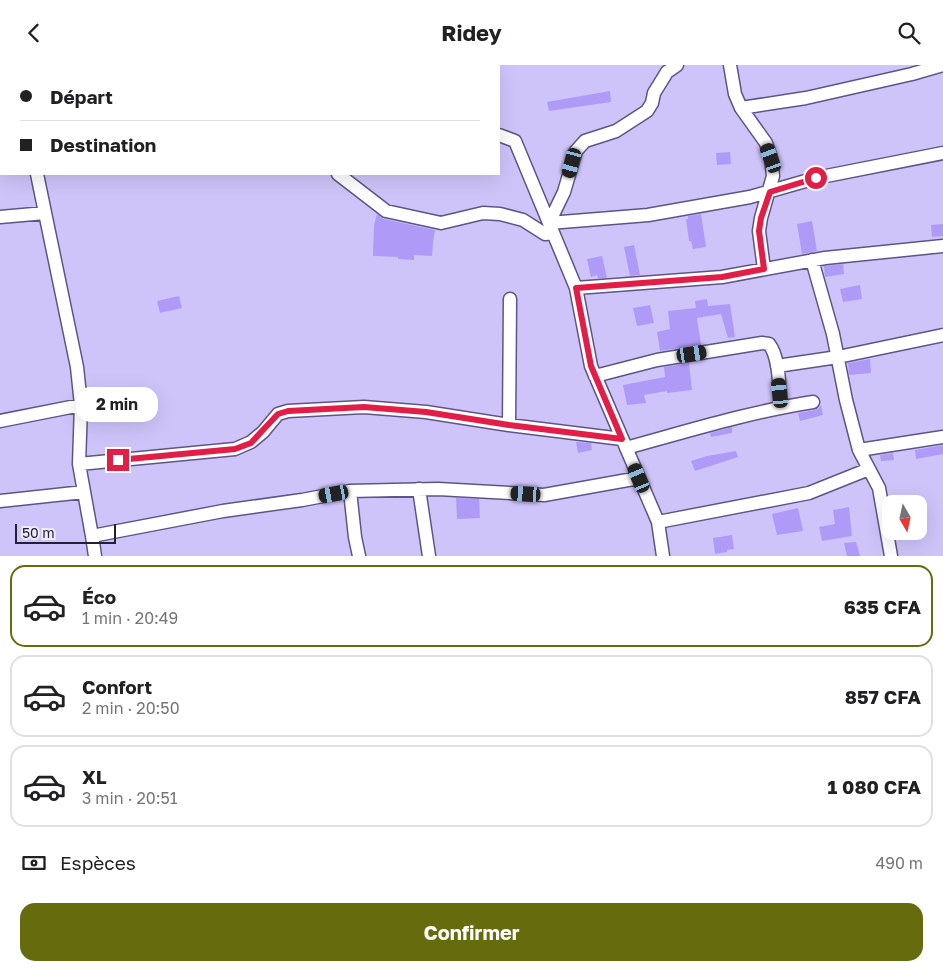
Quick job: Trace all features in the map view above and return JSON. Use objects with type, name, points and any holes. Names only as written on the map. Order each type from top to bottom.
[{"type":"street","points":[[340,175],[386,211],[441,223],[483,213],[500,214],[523,220],[545,234],[551,228],[576,151],[586,141],[616,131],[647,111],[652,103],[654,93],[667,72],[677,65]]},
{"type":"street","points":[[730,65],[735,94],[741,108],[766,143],[771,158],[773,176],[759,231],[764,269]]},
{"type":"street","points":[[741,108],[806,98],[943,65]]},
{"type":"street","points":[[500,135],[515,141],[576,288],[591,366],[658,522],[664,556]]},
{"type":"street","points":[[551,228],[648,215],[750,197],[816,178],[943,153]]},
{"type":"street","points":[[37,175],[77,367],[81,405],[79,464],[95,556]]},
{"type":"street","points":[[0,217],[45,213]]},
{"type":"street","points":[[576,288],[722,277],[826,258],[943,246]]},
{"type":"street","points":[[812,260],[833,334],[846,400],[859,450],[879,488],[892,556]]},
{"type":"street","points":[[509,425],[510,299]]},
{"type":"street","points":[[777,366],[838,357],[943,335]]},
{"type":"street","points":[[595,375],[656,360],[762,343],[769,344],[777,366],[781,407]]},
{"type":"street","points":[[79,464],[235,449],[251,443],[278,414],[288,411],[364,407],[426,412],[624,444],[781,407],[813,402]]},
{"type":"street","points":[[0,421],[81,405]]},
{"type":"street","points":[[859,450],[943,437]]},
{"type":"street","points":[[658,522],[809,493],[869,469]]},
{"type":"street","points":[[92,536],[223,511],[350,491],[438,489],[544,495],[639,478]]},
{"type":"street","points":[[419,489],[430,556]]},
{"type":"street","points":[[350,491],[358,556]]},
{"type":"street","points":[[0,501],[84,492]]},
{"type":"building","points":[[610,91],[611,102],[549,111],[547,102]]},
{"type":"building","points":[[730,152],[731,164],[717,165],[716,153]]},
{"type":"building","points":[[377,214],[384,219],[435,230],[432,256],[414,255],[414,260],[373,256],[374,225]]},
{"type":"building","points":[[701,214],[706,247],[693,249],[691,241],[689,241],[686,219],[688,219],[688,216]]},
{"type":"building","points":[[812,221],[817,251],[802,254],[797,224]]},
{"type":"building","points":[[943,224],[943,236],[932,237],[931,225]]},
{"type":"building","points":[[634,245],[640,275],[630,276],[624,247]]},
{"type":"building","points":[[602,256],[607,278],[598,278],[597,275],[591,277],[587,259]]},
{"type":"building","points":[[843,264],[844,274],[825,277],[824,266]]},
{"type":"building","points":[[860,285],[862,299],[843,302],[840,289]]},
{"type":"building","points":[[179,296],[182,308],[160,313],[157,301]]},
{"type":"building","points":[[707,299],[708,306],[730,304],[735,337],[728,338],[721,314],[697,318],[701,345],[660,351],[657,332],[670,329],[668,311],[696,308],[695,301]]},
{"type":"building","points":[[650,305],[654,323],[637,326],[633,308]]},
{"type":"building","points":[[870,359],[871,373],[849,375],[848,363]]},
{"type":"building","points":[[689,363],[692,390],[667,393],[667,391],[644,395],[646,403],[627,405],[623,385],[665,377],[664,367]]},
{"type":"building","points":[[821,405],[823,415],[800,421],[798,413],[815,410]]},
{"type":"building","points":[[732,427],[732,433],[711,437],[710,433]]},
{"type":"building","points":[[576,442],[591,443],[592,450],[578,453]]},
{"type":"building","points":[[943,445],[943,454],[916,459],[915,450]]},
{"type":"building","points":[[736,451],[738,457],[695,471],[691,461],[707,456]]},
{"type":"building","points":[[893,453],[894,460],[881,461],[880,455]]},
{"type":"building","points":[[456,498],[479,499],[480,518],[457,519]]},
{"type":"building","points":[[849,507],[852,536],[822,541],[819,527],[835,524],[833,510]]},
{"type":"building","points":[[798,508],[803,531],[777,535],[772,514]]},
{"type":"building","points":[[732,535],[734,549],[715,554],[713,538]]},
{"type":"building","points":[[856,542],[860,556],[847,556],[844,543]]},
{"type":"route","points":[[118,460],[235,449],[251,443],[278,414],[288,411],[364,407],[426,412],[509,425],[622,439],[591,366],[576,288],[722,277],[764,269],[759,231],[761,218],[770,192],[816,178]]}]
